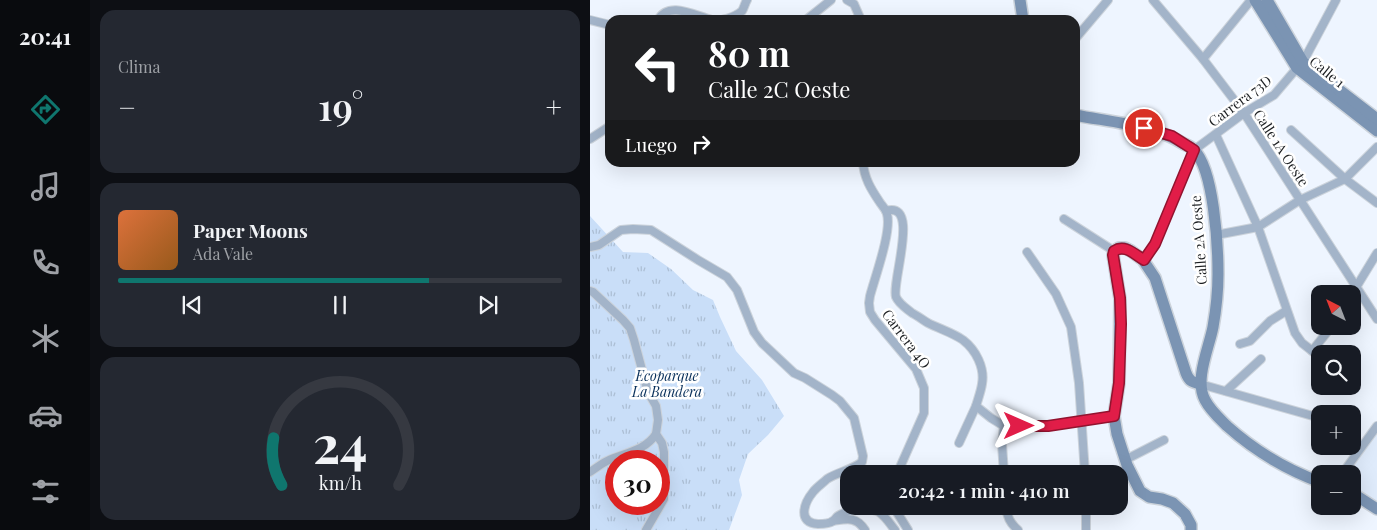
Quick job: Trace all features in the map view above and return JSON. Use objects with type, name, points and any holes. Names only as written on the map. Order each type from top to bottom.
[{"type":"street","points":[[734,15],[743,10],[747,0]]},
{"type":"street","points":[[812,15],[831,0]]},
{"type":"street","points":[[847,0],[854,4],[859,15]]},
{"type":"street","points":[[1020,0],[1022,15]]},
{"type":"street","points":[[1080,33],[1108,0]]},
{"type":"street","name":"Calle 1A Oeste","points":[[1153,0],[1203,59],[1244,113],[1300,200],[1351,285]]},
{"type":"street","points":[[1203,59],[1251,0]]},
{"type":"street","name":"Calle 1","points":[[1255,0],[1300,65],[1377,131]]},
{"type":"street","name":"Calle 1","points":[[1267,0],[1300,65],[1377,119]]},
{"type":"street","name":"Carrera 73D","points":[[1194,150],[1244,113],[1274,95],[1300,65],[1336,0]]},
{"type":"street","points":[[660,15],[666,9],[674,6],[684,6],[702,15]]},
{"type":"street","points":[[590,20],[605,23]]},
{"type":"street","name":"Calle 2A Oeste","points":[[1080,116],[1144,128],[1172,136],[1194,150],[1206,169],[1211,189],[1218,274],[1213,327],[1200,384]]},
{"type":"street","points":[[590,138],[605,129]]},
{"type":"street","points":[[1291,130],[1345,178],[1377,203]]},
{"type":"street","points":[[1216,134],[1258,227],[1295,333],[1302,343],[1311,350]]},
{"type":"street","points":[[1216,235],[1258,227],[1300,200],[1345,178],[1377,147]]},
{"type":"street","points":[[1144,260],[1155,244],[1194,150]]},
{"type":"street","points":[[864,167],[869,186],[886,211],[892,209],[902,217],[904,226],[901,258],[895,289],[896,298],[902,305],[927,323],[963,340],[975,352],[982,366],[983,382],[976,406],[959,443]]},
{"type":"street","name":"Carrera 4O","points":[[886,211],[888,219],[887,233],[870,296],[870,312],[884,332],[916,369],[924,388],[925,400],[924,413],[901,465]]},
{"type":"street","points":[[1064,219],[1114,251]]},
{"type":"street","points":[[590,247],[599,245],[621,230],[651,230],[727,277],[737,290],[754,332],[762,344],[794,373],[805,378],[840,402],[854,418],[863,456],[862,462],[856,467],[828,478],[813,491],[805,505],[804,515],[812,523],[821,524],[856,520],[865,530]]},
{"type":"street","points":[[1114,251],[1119,248],[1125,248],[1144,260],[1155,278],[1188,379],[1192,382],[1311,415]]},
{"type":"street","points":[[1114,251],[1121,324],[1119,383],[1114,416],[1116,428],[1125,460],[1140,491],[1149,497],[1173,503],[1185,514],[1191,525],[1191,530]]},
{"type":"street","points":[[1027,252],[1056,294],[1071,327],[1079,383],[1084,465]]},
{"type":"street","points":[[1357,285],[1377,253]]},
{"type":"street","points":[[590,291],[604,301],[630,328],[648,392],[656,406],[658,420],[653,440],[633,452],[609,461],[590,472]]},
{"type":"street","name":"Calle 1A Oeste","points":[[1361,299],[1377,319]]},
{"type":"street","points":[[1240,344],[1250,341],[1270,321],[1286,311]]},
{"type":"street","points":[[1317,345],[1325,335]]},
{"type":"street","points":[[1226,391],[1261,359]]},
{"type":"street","points":[[1200,384],[1204,399],[1214,413],[1238,435],[1262,454],[1284,467],[1311,478]]},
{"type":"street","points":[[976,406],[1004,426],[1048,426],[1114,416]]},
{"type":"street","points":[[1003,465],[1002,444],[1004,426]]},
{"type":"street","points":[[1349,465],[1377,426]]},
{"type":"street","points":[[646,530],[664,500],[664,452],[662,443],[656,434]]},
{"type":"street","points":[[1125,460],[1164,440]]},
{"type":"street","points":[[1361,499],[1377,509]]},
{"type":"street","points":[[833,522],[838,516],[849,511],[866,509],[878,512],[886,518],[895,530]]},
{"type":"street","points":[[898,515],[908,530]]},
{"type":"street","points":[[1006,515],[1010,523],[1018,530]]},
{"type":"street","points":[[1086,515],[1086,530]]},
{"type":"shaded area","points":[[1377,426],[1377,509],[1361,499],[1361,465],[1349,465],[1356,455],[1361,455],[1361,448]]},
{"type":"green space","name":"Ecoparque La Bandera","points":[[590,216],[623,252],[648,253],[671,269],[693,290],[713,300],[736,351],[762,380],[784,416],[748,454],[739,480],[742,495],[729,530],[590,530]]},
{"type":"route","points":[[1019,426],[1048,426],[1114,416],[1119,383],[1121,324],[1114,251],[1119,248],[1125,248],[1144,260],[1155,244],[1194,150],[1172,136],[1144,128]]}]
